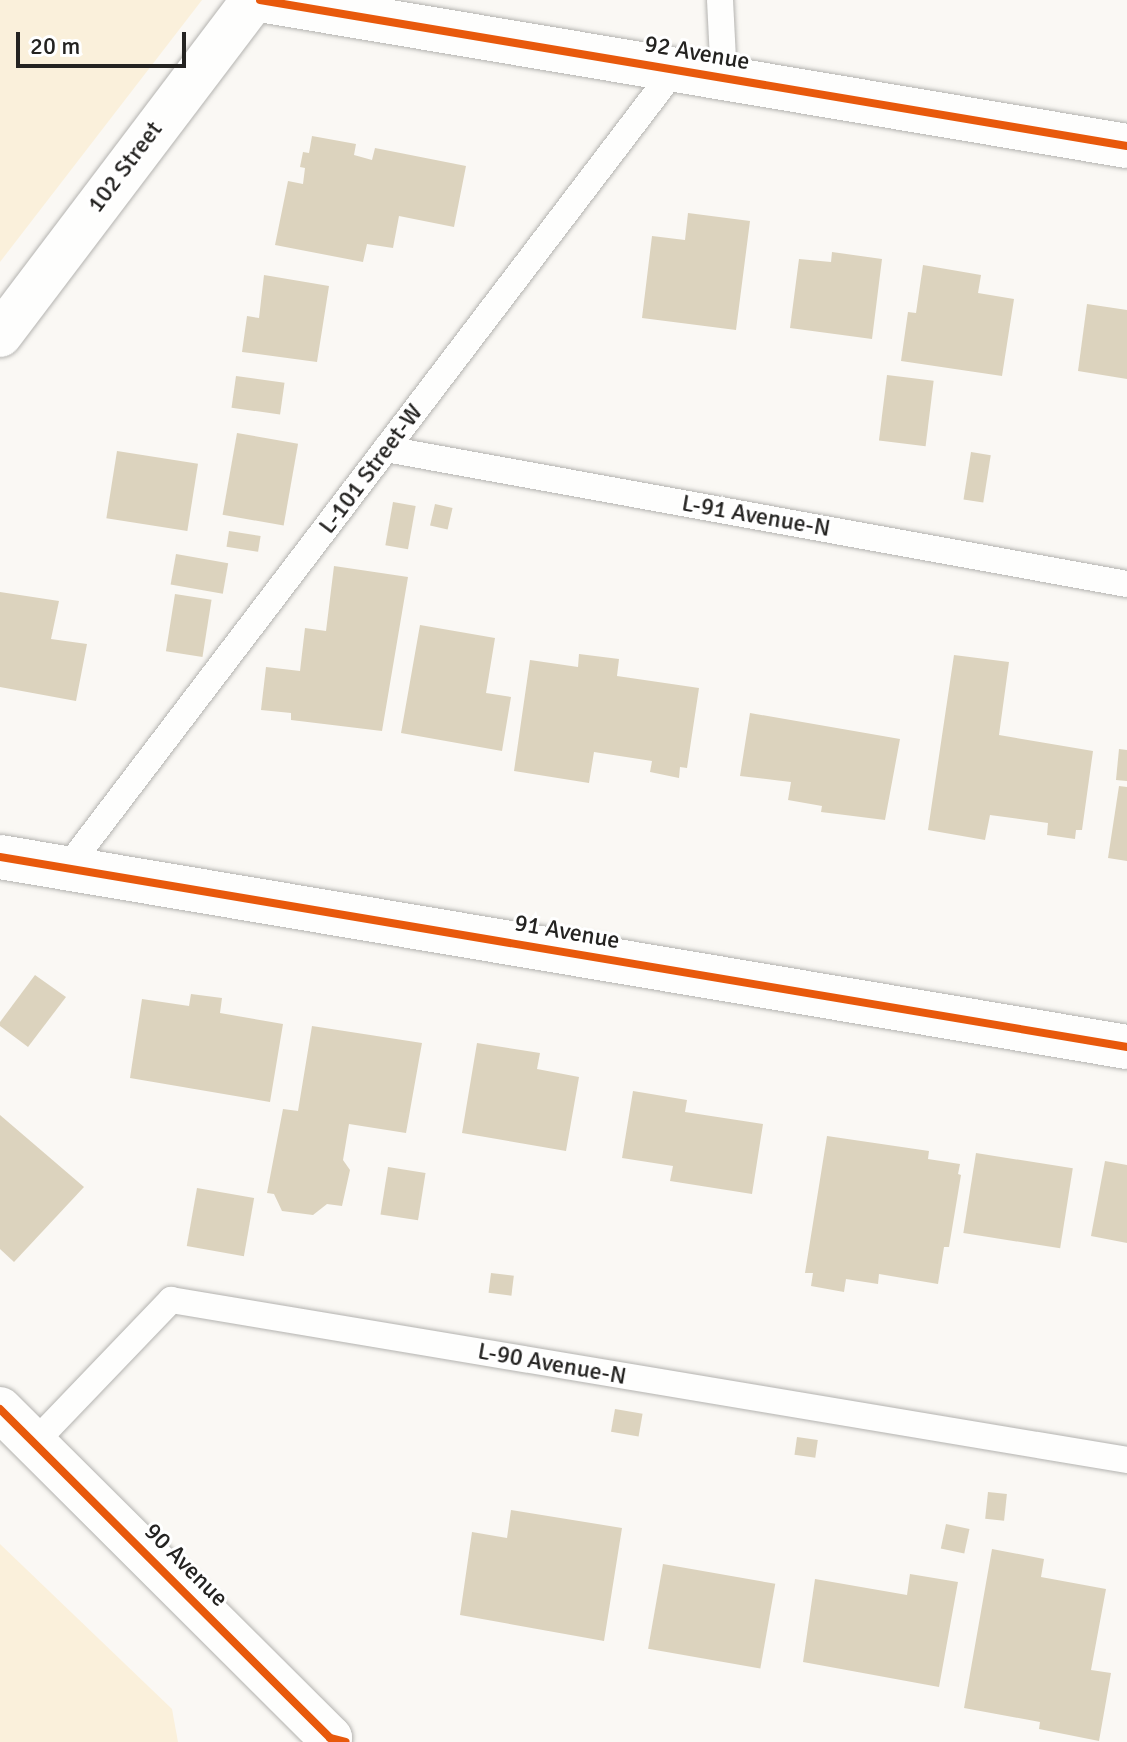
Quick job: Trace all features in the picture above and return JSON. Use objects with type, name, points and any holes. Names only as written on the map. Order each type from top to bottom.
[{"type":"street","name":"102 Street","points":[[0,335],[253,0]]},
{"type":"street","name":"92 Avenue","points":[[260,0],[1127,146]]},
{"type":"street","name":"91 Avenue","points":[[0,857],[1127,1047]]},
{"type":"street","name":"90 Avenue","points":[[0,1409],[335,1741]]},
{"type":"lane","points":[[720,0],[724,78]]},
{"type":"lane","name":"L-101 Street-W","points":[[67,868],[675,69]]},
{"type":"lane","name":"L-91 Avenue-N","points":[[386,449],[1127,584]]},
{"type":"lane","name":"L-90 Avenue-N","points":[[35,1442],[171,1300],[1127,1460]]},
{"type":"shaded area","points":[[0,0],[202,0],[0,262]]},
{"type":"shaded area","points":[[0,1544],[172,1709],[178,1742],[0,1742]]},
{"type":"building","points":[[312,136],[356,144],[354,155],[372,160],[375,148],[466,166],[454,227],[399,216],[393,248],[367,244],[363,262],[275,245],[288,181],[303,184],[305,168],[300,167],[303,152],[309,153]]},
{"type":"building","points":[[688,213],[750,221],[736,330],[642,318],[652,236],[685,240]]},
{"type":"building","points":[[832,252],[882,259],[872,339],[790,328],[799,259],[831,262]]},
{"type":"building","points":[[923,265],[981,275],[978,293],[1014,299],[1002,376],[901,361],[908,312],[916,313]]},
{"type":"building","points":[[264,275],[329,286],[317,362],[242,352],[247,316],[259,318]]},
{"type":"building","points":[[1087,304],[1127,310],[1127,379],[1078,371]]},
{"type":"building","points":[[887,375],[934,381],[926,446],[879,441]]},
{"type":"building","points":[[236,376],[285,383],[280,415],[232,408]]},
{"type":"building","points":[[237,433],[298,444],[284,526],[223,515]]},
{"type":"building","points":[[117,451],[198,464],[187,531],[106,518]]},
{"type":"building","points":[[971,452],[991,455],[983,503],[963,499]]},
{"type":"building","points":[[393,502],[416,506],[408,549],[385,545]]},
{"type":"building","points":[[435,504],[453,508],[448,529],[430,525]]},
{"type":"building","points":[[229,531],[261,536],[258,552],[226,547]]},
{"type":"building","points":[[176,554],[228,563],[223,594],[171,585]]},
{"type":"building","points":[[334,566],[408,577],[382,731],[291,720],[291,713],[261,710],[266,667],[300,671],[305,628],[326,631]]},
{"type":"building","points":[[0,592],[59,601],[51,639],[87,644],[76,701],[0,687]]},
{"type":"building","points":[[175,594],[212,600],[202,657],[166,651]]},
{"type":"building","points":[[420,625],[495,638],[486,693],[511,697],[502,751],[401,733]]},
{"type":"building","points":[[579,654],[619,659],[617,676],[699,688],[687,768],[680,767],[679,778],[650,772],[652,761],[594,752],[589,783],[514,771],[530,660],[578,667]]},
{"type":"building","points":[[954,655],[1009,662],[999,735],[1093,751],[1082,830],[1076,830],[1075,839],[1047,835],[1048,823],[990,815],[985,840],[928,830]]},
{"type":"building","points":[[750,713],[900,739],[885,820],[821,812],[822,806],[788,800],[791,782],[740,776]]},
{"type":"building","points":[[1119,749],[1127,750],[1127,781],[1116,780]]},
{"type":"building","points":[[1119,786],[1127,787],[1127,861],[1108,858]]},
{"type":"building","points":[[35,975],[66,997],[28,1047],[0,1026],[0,1022]]},
{"type":"building","points":[[191,994],[222,998],[220,1013],[283,1024],[270,1102],[130,1078],[142,999],[189,1006]]},
{"type":"building","points":[[312,1026],[422,1043],[406,1133],[349,1124],[343,1160],[350,1170],[342,1206],[327,1204],[313,1215],[282,1211],[274,1194],[267,1193],[283,1109],[298,1111]]},
{"type":"building","points":[[477,1043],[540,1053],[537,1069],[579,1077],[566,1151],[462,1133]]},
{"type":"building","points":[[633,1091],[687,1100],[685,1112],[763,1124],[752,1194],[670,1181],[673,1166],[622,1158]]},
{"type":"building","points":[[0,1115],[84,1187],[14,1262],[0,1249]]},
{"type":"building","points":[[827,1136],[929,1151],[928,1159],[960,1164],[958,1174],[961,1175],[949,1247],[944,1247],[938,1284],[879,1274],[878,1284],[846,1279],[844,1292],[811,1286],[813,1273],[805,1273]]},
{"type":"building","points":[[976,1153],[1073,1168],[1060,1248],[963,1233]]},
{"type":"building","points":[[1105,1161],[1127,1165],[1127,1243],[1091,1236]]},
{"type":"building","points":[[388,1167],[426,1173],[418,1220],[380,1214]]},
{"type":"building","points":[[197,1188],[254,1198],[244,1256],[187,1246]]},
{"type":"building","points":[[491,1273],[514,1276],[511,1296],[489,1293]]},
{"type":"building","points":[[615,1409],[643,1414],[639,1437],[611,1432]]},
{"type":"building","points":[[797,1437],[818,1440],[815,1458],[794,1455]]},
{"type":"building","points":[[988,1492],[1007,1494],[1004,1521],[985,1519]]},
{"type":"building","points":[[511,1510],[622,1528],[604,1641],[460,1615],[472,1532],[507,1538]]},
{"type":"building","points":[[946,1524],[969,1529],[964,1553],[941,1548]]},
{"type":"building","points":[[992,1549],[1044,1559],[1041,1577],[1106,1589],[1091,1670],[1111,1673],[1099,1741],[1039,1729],[1040,1722],[964,1708]]},
{"type":"building","points":[[663,1564],[775,1584],[760,1668],[648,1649]]},
{"type":"building","points":[[910,1574],[958,1582],[939,1687],[803,1662],[815,1579],[907,1595]]},
{"type":"cycle path","points":[[260,0],[1127,146]]},
{"type":"cycle path","points":[[0,857],[1127,1047]]},
{"type":"cycle path","points":[[0,1409],[330,1738],[346,1742]]}]
